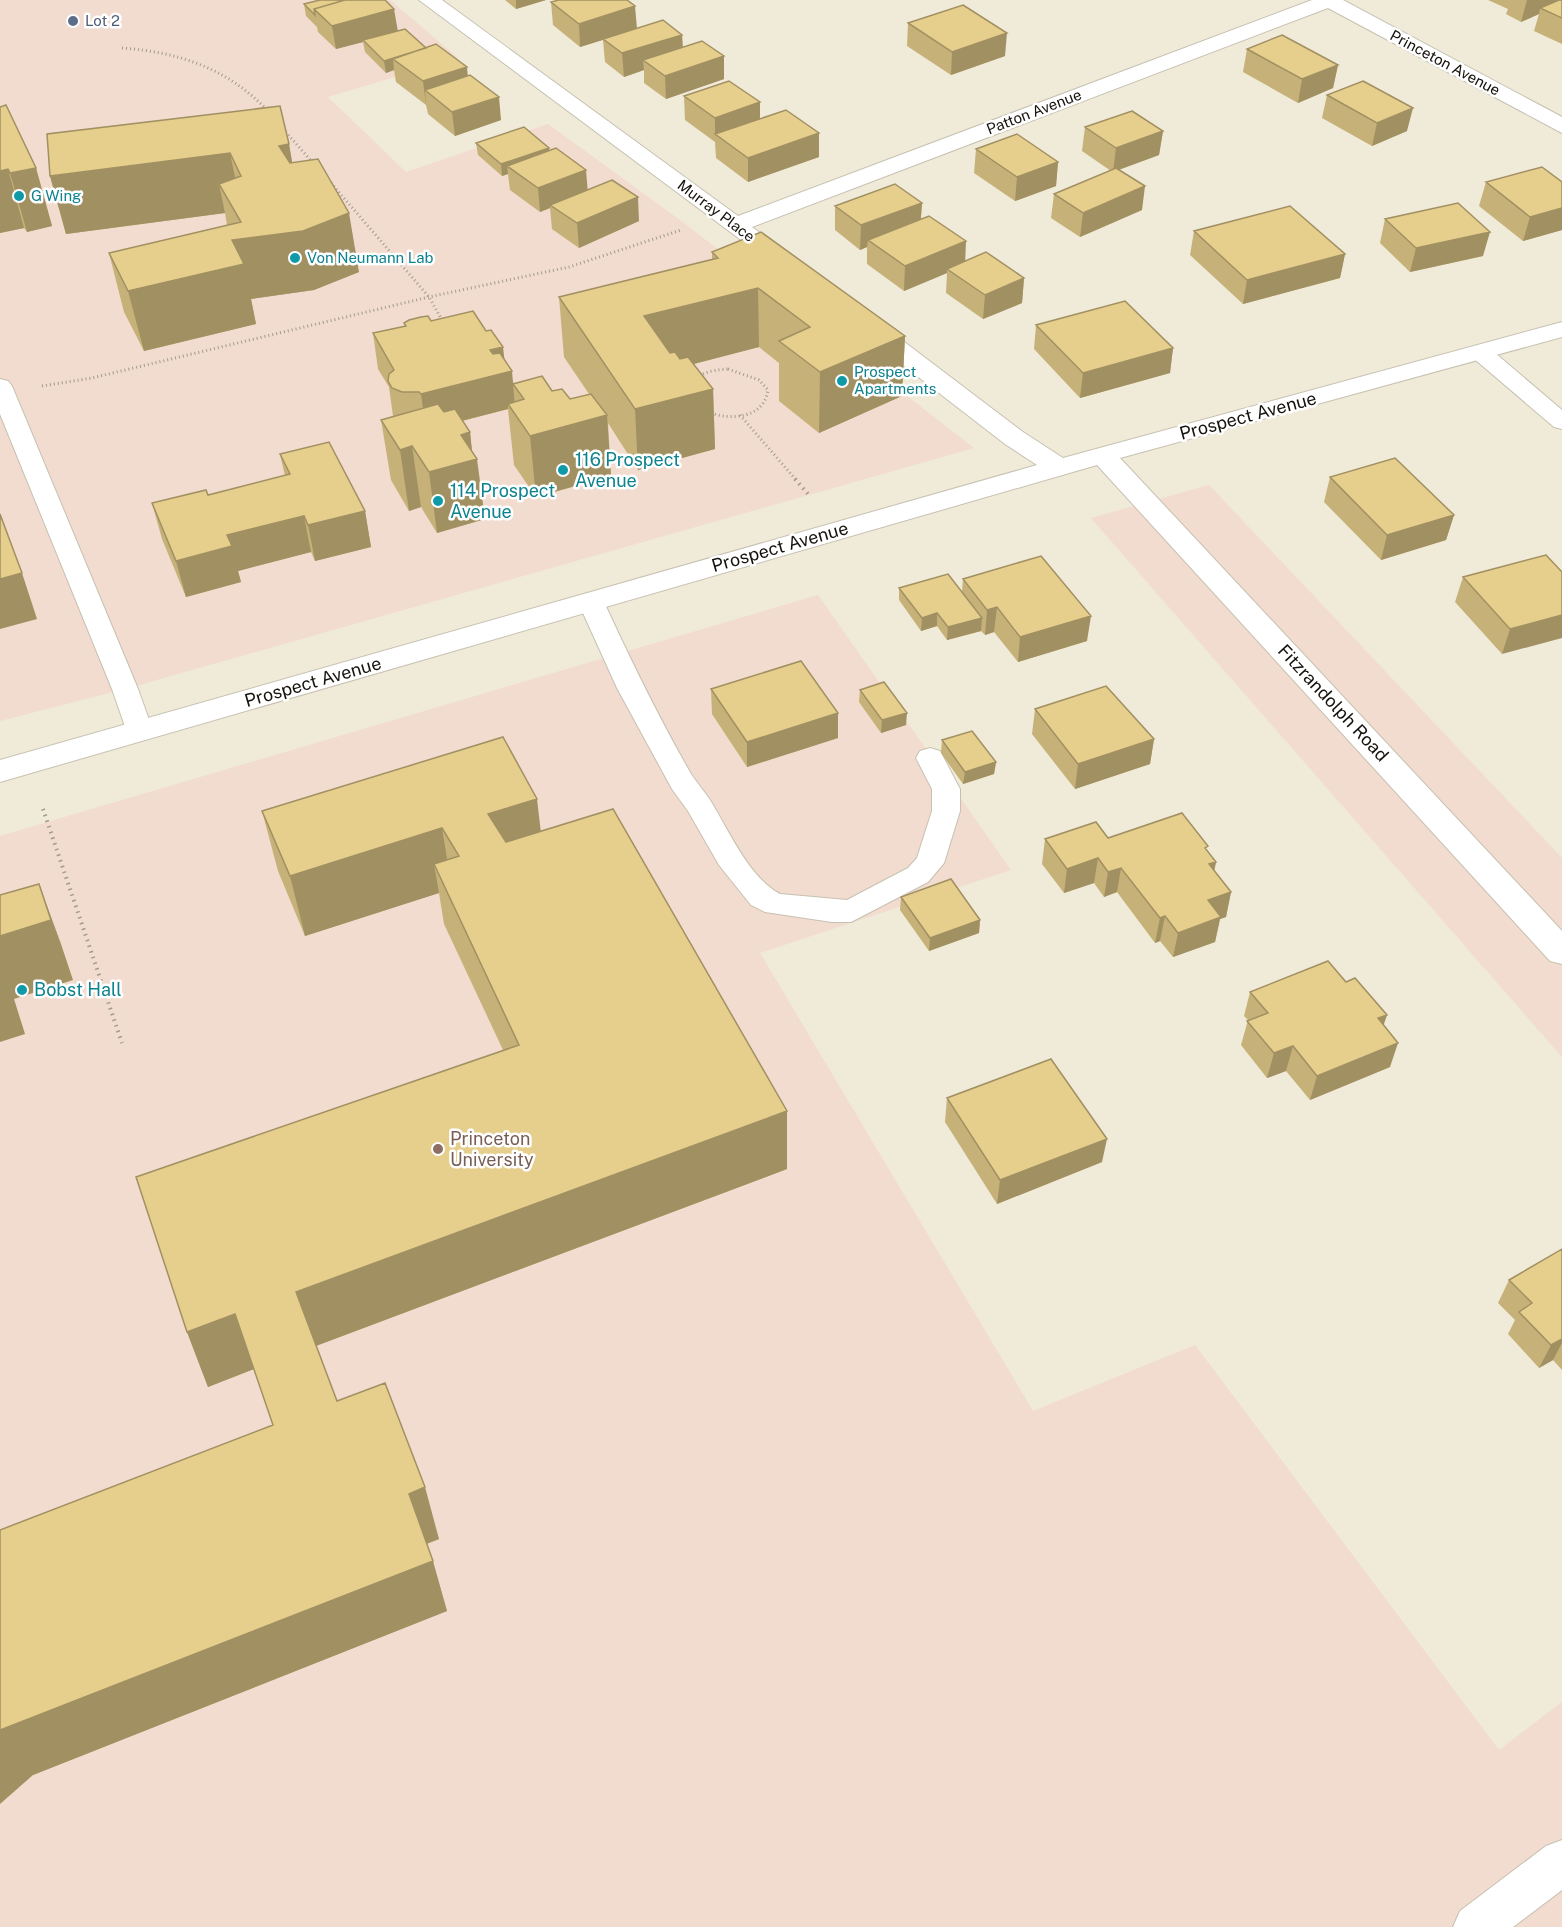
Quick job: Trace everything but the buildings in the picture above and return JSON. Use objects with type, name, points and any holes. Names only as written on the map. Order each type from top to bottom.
[{"type":"street","name":"Murray Place","points":[[429,0],[801,275]]},
{"type":"street","name":"Patton Avenue","points":[[736,225],[1329,0]]},
{"type":"street","name":"Princeton Avenue","points":[[1329,0],[1562,126]]},
{"type":"street","points":[[847,310],[1014,438],[1059,467]]},
{"type":"street","name":"Prospect Avenue","points":[[0,771],[1059,467],[1562,329]]},
{"type":"street","name":"Fitzrandolph Road","points":[[1102,455],[1562,952]]},
{"type":"street","points":[[1476,1927],[1562,1862]]},
{"type":"lane","points":[[1480,352],[1562,422]]},
{"type":"lane","points":[[0,386],[125,689],[140,732]]},
{"type":"lane","points":[[591,602],[630,688],[682,782],[699,805],[729,858],[761,897],[775,904],[851,911],[918,875],[930,863],[946,811],[946,789],[930,758]]},
{"type":"path","points":[[122,48],[166,52],[198,64],[232,80],[256,97],[271,115]]},
{"type":"path","points":[[279,123],[316,167]]},
{"type":"path","points":[[324,175],[429,297],[442,320]]},
{"type":"path","points":[[41,386],[92,378],[429,297],[569,267],[684,229]]},
{"type":"path","points":[[728,369],[752,374],[767,387],[767,397],[752,411],[740,415],[720,416],[696,408],[688,401],[687,388],[702,374],[714,370],[728,369]]},
{"type":"path","points":[[740,415],[808,494]]},
{"type":"path","points":[[43,809],[122,1043]]},
{"type":"shaded area","points":[[0,0],[390,0],[458,58],[328,97],[406,172],[548,124],[684,223],[974,448],[125,689],[0,721]]},
{"type":"shaded area","points":[[1209,485],[1562,858],[1562,1057],[1091,518]]},
{"type":"shaded area","name":"Princeton University","points":[[818,595],[1011,870],[760,953],[1033,1411],[1195,1345],[1499,1750],[1562,1702],[1562,1927],[0,1927],[0,836]]},
{"type":"place","name":"Lot 2","points":[[73,21]]},
{"type":"place","name":"G Wing","points":[[19,196]]},
{"type":"place","name":"Von Neumann Lab","points":[[295,258]]},
{"type":"place","name":"Prospect Apartments","points":[[842,381]]},
{"type":"place","name":"116 Prospect Avenue","points":[[563,470]]},
{"type":"place","name":"114 Prospect Avenue","points":[[438,501]]},
{"type":"place","name":"Bobst Hall","points":[[22,990]]},
{"type":"place","name":"Princeton University","points":[[438,1149]]}]
